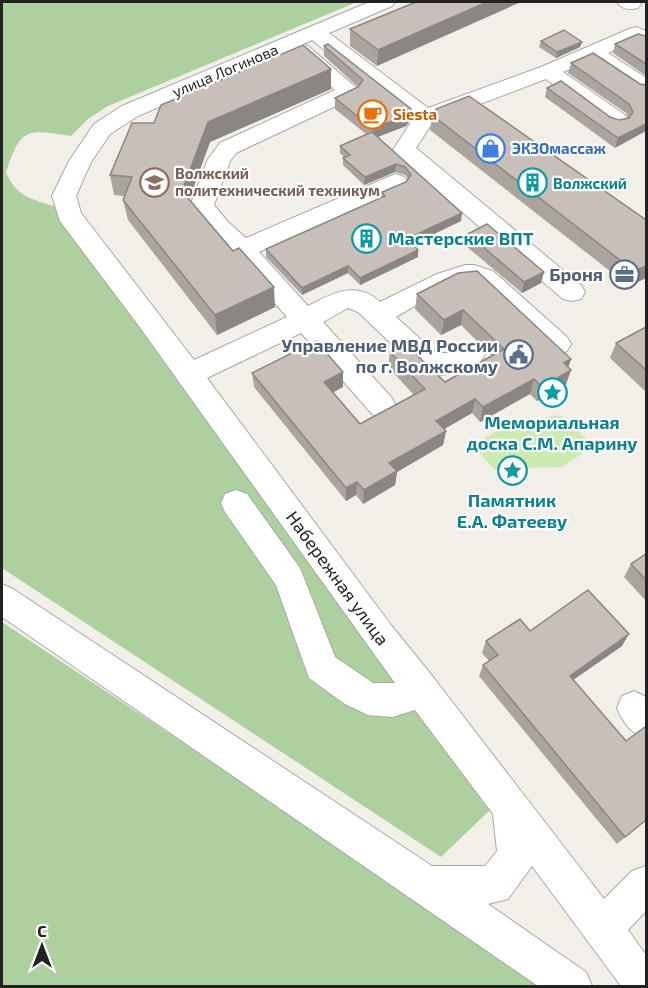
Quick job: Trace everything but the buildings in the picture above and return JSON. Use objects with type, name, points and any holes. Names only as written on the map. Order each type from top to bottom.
[{"type":"street","name":"улица Логинова","points":[[80,160],[102,129],[130,111],[385,2]]},
{"type":"street","points":[[572,292],[404,150],[425,117],[548,71],[636,33],[646,39]]},
{"type":"street","points":[[303,37],[425,117]]},
{"type":"street","points":[[303,37],[349,91],[228,148],[219,159],[202,206],[219,228],[242,250],[382,406]]},
{"type":"street","points":[[592,51],[646,87]]},
{"type":"street","points":[[548,71],[617,120]]},
{"type":"street","name":"Набережная улица","points":[[80,160],[64,196],[69,215],[190,374],[378,634],[645,987]]},
{"type":"street","points":[[242,250],[396,182]]},
{"type":"street","points":[[377,315],[450,279],[464,274],[475,274],[484,277],[558,344]]},
{"type":"street","points":[[190,374],[305,320],[341,300],[350,298],[367,305],[427,361],[441,365],[453,363],[471,354]]},
{"type":"street","points":[[236,503],[289,578],[313,639],[321,668],[370,701],[404,700],[421,688]]},
{"type":"street","points":[[2,599],[427,885],[572,987]]},
{"type":"street","points":[[427,885],[494,885],[517,857],[511,807]]},
{"type":"street","points":[[602,928],[646,885]]},
{"type":"green space","points":[[2,2],[357,2],[108,106],[88,119],[71,136],[44,132],[27,134],[16,146],[6,172],[20,192],[32,199],[56,207],[64,222],[490,810],[441,857],[2,568]]},
{"type":"green space","points":[[561,415],[594,446],[562,467],[494,469],[472,445],[515,421]]},
{"type":"green space","points":[[2,622],[548,986],[2,986]]},
{"type":"place","name":"Siesta","points":[[372,114]]},
{"type":"place","name":"ЭКЗОмассаж","points":[[491,148]]},
{"type":"place","name":"Волжский политехнический техникум","points":[[154,182]]},
{"type":"place","name":"Волжский","points":[[532,183]]},
{"type":"place","name":"Мастерские ВПТ","points":[[367,238]]},
{"type":"place","name":"Броня","points":[[624,274]]},
{"type":"place","name":"Управление МВД России по г. Волжскому","points":[[519,355]]},
{"type":"place","name":"Мемориальная доска С.М. Апарину","points":[[552,393]]},
{"type":"place","name":"Памятник Е.А. Фатееву","points":[[512,471]]}]
